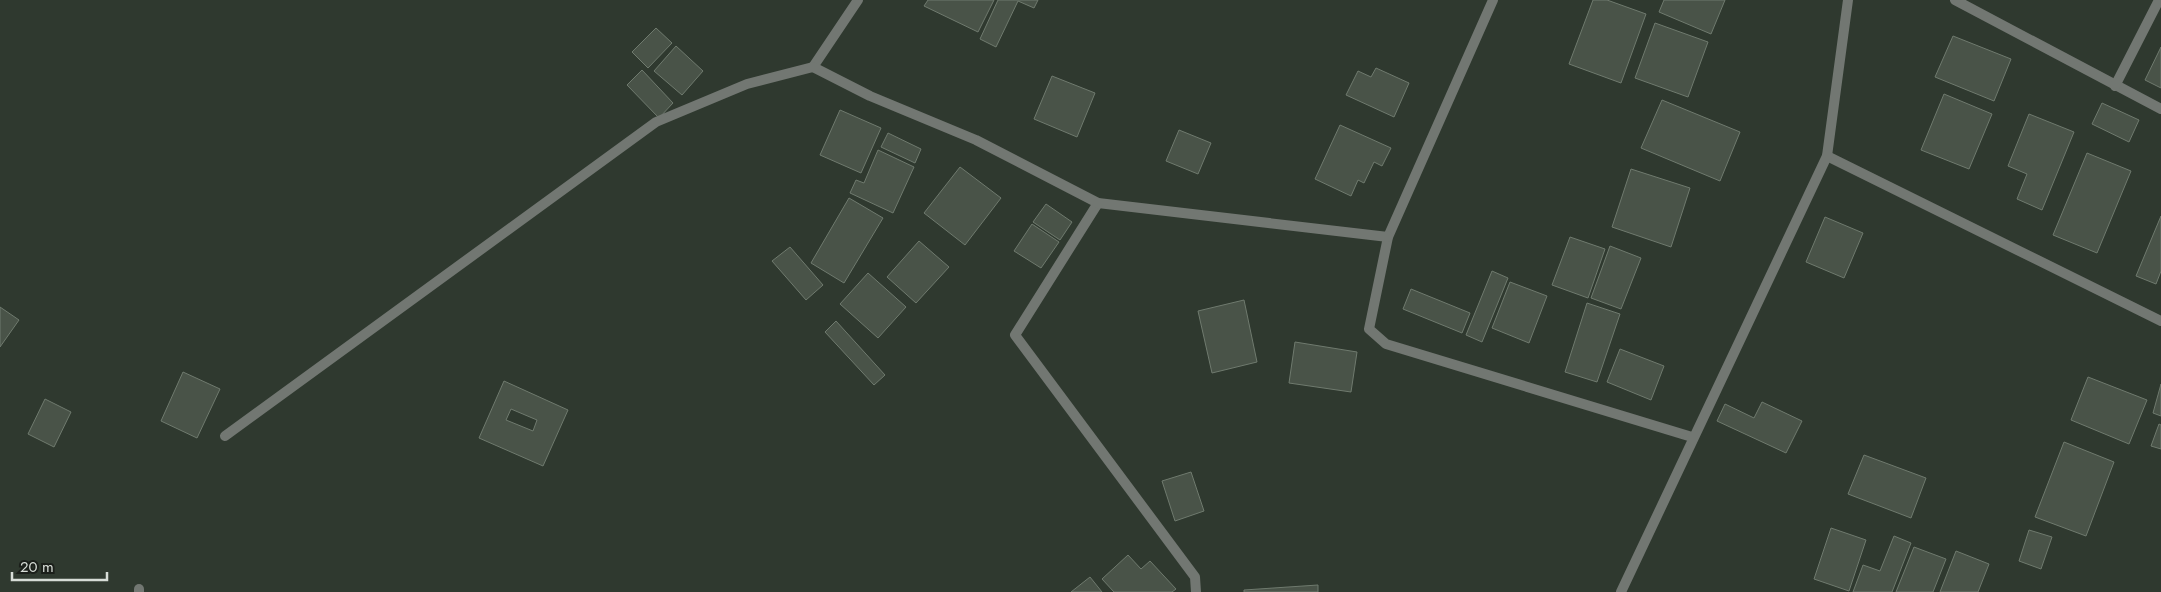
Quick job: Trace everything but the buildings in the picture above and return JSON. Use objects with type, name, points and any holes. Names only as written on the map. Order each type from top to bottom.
[{"type":"street","points":[[813,67],[858,0]]},
{"type":"street","points":[[1493,0],[1388,237],[1369,329],[1386,344],[1692,437]]},
{"type":"street","points":[[1621,592],[1692,437],[1826,156],[1848,0]]},
{"type":"street","points":[[1955,0],[2161,109]]},
{"type":"street","points":[[2115,86],[2159,0]]},
{"type":"street","points":[[225,436],[656,122],[747,84],[813,67],[870,96],[976,140],[1098,203],[1388,237]]},
{"type":"street","points":[[1826,156],[2161,321]]},
{"type":"street","points":[[1098,203],[1015,335],[1195,577],[1196,592]]}]
